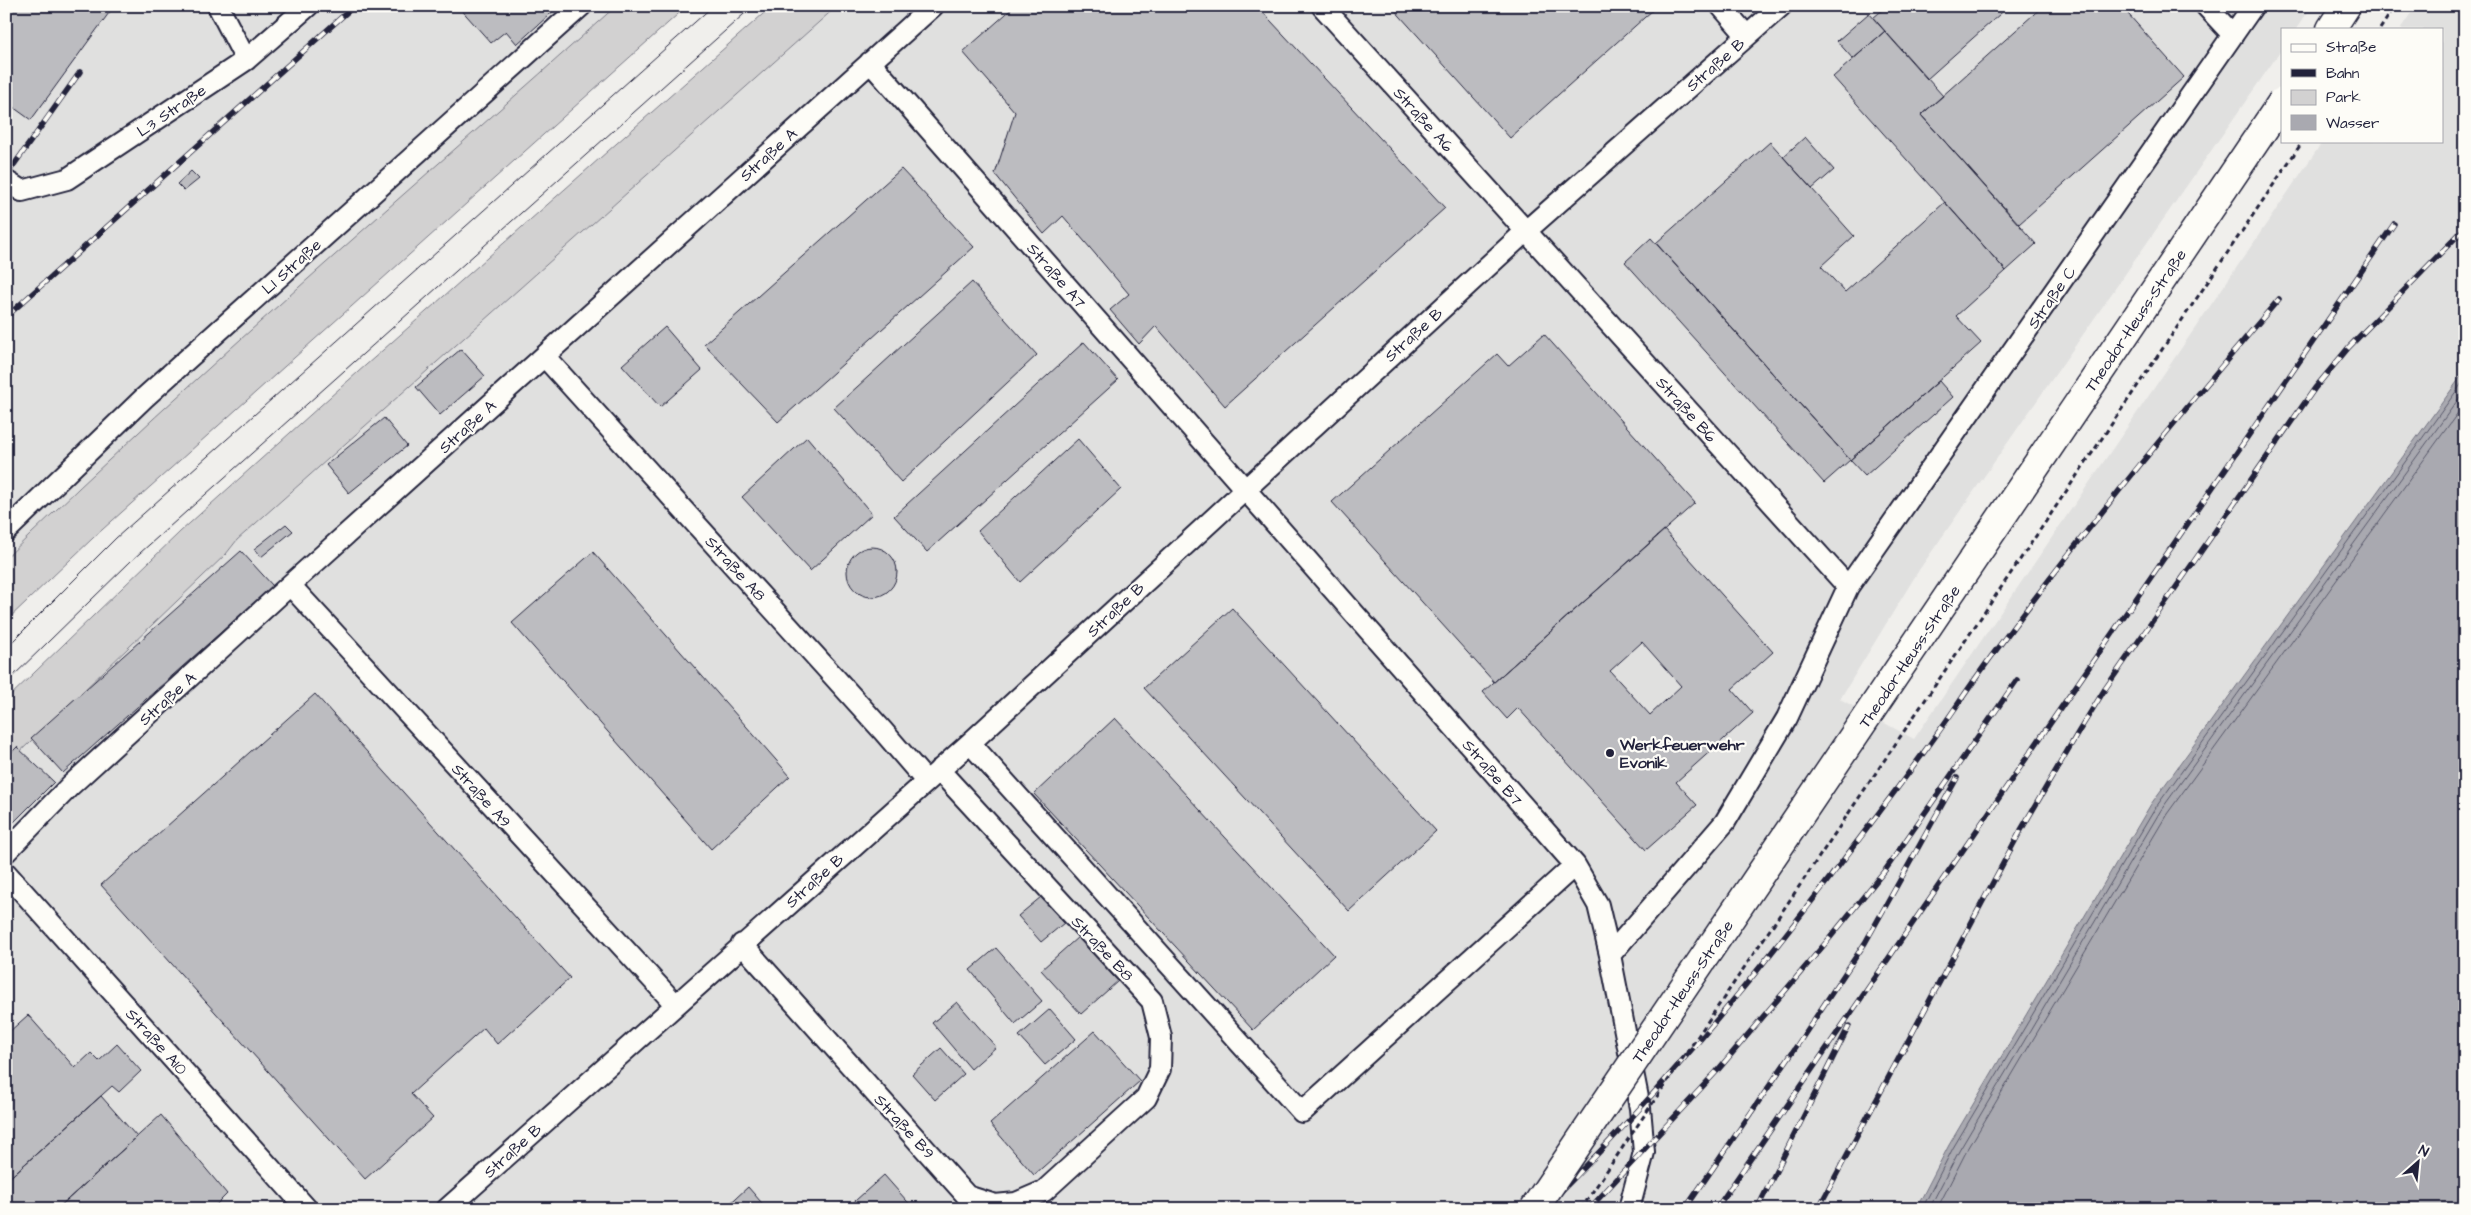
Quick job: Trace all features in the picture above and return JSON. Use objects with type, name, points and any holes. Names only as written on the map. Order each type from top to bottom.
[{"type":"main road","points":[[2332,28],[2346,6]]},
{"type":"main road","name":"Theodor-Heuss-Straße","points":[[1534,1209],[2281,103]]},
{"type":"lane","points":[[218,6],[246,60]]},
{"type":"lane","name":"L3 Straße","points":[[14,186],[67,179],[246,60],[308,6]]},
{"type":"lane","name":"L1 Straße","points":[[6,531],[144,398],[581,6]]},
{"type":"lane","name":"Straße A","points":[[6,852],[70,786],[290,585],[933,6]]},
{"type":"lane","name":"Straße A6","points":[[1322,6],[1526,231]]},
{"type":"lane","points":[[1721,6],[1747,36]]},
{"type":"lane","name":"Straße B","points":[[447,1209],[742,944],[970,743],[1244,488],[1526,231],[1780,6]]},
{"type":"lane","points":[[2206,6],[2232,35]]},
{"type":"lane","name":"Straße C","points":[[1610,955],[1725,822],[1787,718],[1848,587],[2252,6]]},
{"type":"lane","name":"Straße A7","points":[[870,62],[1244,488]]},
{"type":"lane","name":"Straße B6","points":[[1526,231],[1848,587]]},
{"type":"lane","name":"Straße A8","points":[[545,357],[883,730],[932,775]]},
{"type":"lane","name":"Straße B7","points":[[1244,488],[1574,865],[1598,905],[1610,955],[1640,1108],[1644,1152],[1629,1209]]},
{"type":"lane","name":"Straße A9","points":[[290,585],[675,1004]]},
{"type":"lane","points":[[970,743],[1302,1112],[1574,865]]},
{"type":"lane","name":"Straße B8","points":[[932,775],[1152,1001],[1161,1037],[1160,1069],[1146,1098],[1095,1145]]},
{"type":"lane","name":"Straße A10","points":[[6,873],[307,1209]]},
{"type":"lane","name":"Straße B9","points":[[742,944],[967,1196],[995,1205],[1016,1203],[1044,1191],[1095,1145]]},
{"type":"path","points":[[2381,28],[2395,6]]},
{"type":"path","points":[[1581,1209],[2302,142]]},
{"type":"shaded area","points":[[6,6],[616,6],[72,494],[6,558]]},
{"type":"shaded area","points":[[837,6],[2312,6],[2297,28],[2281,28],[2281,50],[1919,570],[1840,699],[1914,739],[2322,142],[2444,142],[2444,28],[2401,28],[2416,6],[2465,6],[2465,371],[2151,804],[1949,1145],[1916,1209],[6,1209],[6,765],[226,554],[237,540]]},
{"type":"green space","points":[[616,6],[687,6],[93,538],[6,621],[6,558],[231,348]]},
{"type":"green space","points":[[772,6],[837,6],[237,540],[226,554],[6,765],[6,700],[180,532]]},
{"type":"water","points":[[2465,371],[2465,1209],[1916,1209],[1949,1145],[2151,804]]},
{"type":"building","points":[[6,6],[114,6],[31,120],[6,102]]},
{"type":"building","points":[[458,6],[559,6],[517,44],[506,31],[491,43]]},
{"type":"building","points":[[1015,6],[1257,6],[1445,208],[1225,406],[1156,326],[1139,344],[1110,310],[1129,294],[1063,216],[1044,234],[995,174],[1015,112],[963,52]]},
{"type":"building","points":[[1391,6],[1651,6],[1654,9],[1510,138]]},
{"type":"building","points":[[1887,6],[2009,6],[1927,79],[1873,18]]},
{"type":"building","points":[[2043,6],[2121,6],[2184,77],[2019,224],[1921,115]]},
{"type":"building","points":[[1869,13],[1885,31],[1853,59],[1837,41]]},
{"type":"building","points":[[1885,31],[1943,96],[1921,115],[2036,244],[2006,271],[1833,77]]},
{"type":"building","points":[[1805,137],[1834,170],[1812,189],[1783,157]]},
{"type":"building","points":[[1770,142],[1854,236],[1821,266],[1845,292],[1945,202],[2006,271],[1956,316],[1981,343],[1850,460],[1656,243]]},
{"type":"building","points":[[901,169],[974,247],[778,422],[704,344]]},
{"type":"building","points":[[191,171],[199,179],[184,191],[177,184]]},
{"type":"building","points":[[1651,238],[1850,460],[1824,483],[1625,262]]},
{"type":"building","points":[[972,282],[1037,355],[901,482],[834,408]]},
{"type":"building","points":[[665,327],[702,370],[660,407],[622,365]]},
{"type":"building","points":[[1544,334],[1695,503],[1494,682],[1332,502],[1497,354],[1508,366]]},
{"type":"building","points":[[1084,342],[1118,380],[927,552],[894,516]]},
{"type":"building","points":[[461,349],[485,376],[440,415],[416,387]]},
{"type":"building","points":[[1939,381],[1953,397],[1865,476],[1850,460]]},
{"type":"building","points":[[384,418],[407,446],[349,493],[326,465]]},
{"type":"building","points":[[807,437],[872,514],[810,571],[742,497]]},
{"type":"building","points":[[1078,439],[1121,489],[1020,582],[978,531]]},
{"type":"building","points":[[286,524],[293,531],[261,557],[254,549]]},
{"type":"building","points":[[1664,530],[1773,652],[1732,689],[1753,713],[1676,782],[1697,805],[1646,850],[1518,708],[1507,719],[1483,692]],"holes":[[[1642,642],[1681,686],[1650,715],[1610,671]]]},
{"type":"building","points":[[867,547],[877,547],[890,554],[897,567],[897,577],[890,590],[877,597],[867,597],[858,593],[851,586],[847,577],[847,567],[851,558],[858,551]]},
{"type":"building","points":[[241,551],[273,586],[63,773],[31,738]]},
{"type":"building","points":[[593,552],[790,776],[711,849],[512,623]]},
{"type":"building","points":[[1232,608],[1436,831],[1349,911],[1144,688]]},
{"type":"building","points":[[315,694],[570,978],[497,1044],[484,1028],[411,1094],[433,1118],[365,1179],[101,885]]},
{"type":"building","points":[[1115,718],[1334,955],[1253,1030],[1034,794]]},
{"type":"building","points":[[17,747],[54,782],[6,830],[6,758]]},
{"type":"building","points":[[1041,897],[1064,923],[1041,942],[1018,916]]},
{"type":"building","points":[[1078,937],[1118,981],[1081,1014],[1041,970]]},
{"type":"building","points":[[996,948],[1042,1001],[1015,1024],[970,970]]},
{"type":"building","points":[[957,1002],[996,1047],[971,1069],[932,1023]]},
{"type":"building","points":[[1050,1009],[1076,1039],[1045,1065],[1019,1036]]},
{"type":"building","points":[[28,1015],[75,1068],[91,1053],[99,1061],[117,1044],[141,1071],[119,1092],[112,1086],[6,1181],[6,1029],[9,1032]]},
{"type":"building","points":[[1095,1031],[1140,1081],[1034,1175],[990,1124]]},
{"type":"building","points":[[941,1048],[964,1074],[935,1100],[912,1074]]},
{"type":"building","points":[[101,1096],[137,1137],[57,1209],[6,1209],[6,1181]]},
{"type":"building","points":[[161,1115],[227,1194],[212,1209],[57,1209]]},
{"type":"building","points":[[884,1175],[914,1209],[846,1209]]},
{"type":"building","points":[[748,1187],[767,1209],[724,1209]]},
{"type":"building","points":[[551,1202],[557,1209],[544,1209]]},
{"type":"tram line","points":[[6,648],[116,538],[713,6]]},
{"type":"tram line","points":[[6,683],[131,561],[753,6]]},
{"type":"railway","points":[[6,317],[354,6]]},
{"type":"railway","points":[[6,176],[80,72]]},
{"type":"railway","points":[[1716,1209],[2394,224]]},
{"type":"railway","points":[[1818,1209],[2021,830],[2105,689],[2315,388],[2349,347],[2465,228]]},
{"type":"railway","points":[[1543,1209],[1647,1101],[1791,928],[1935,737],[1991,657],[2060,565],[2205,386],[2279,299]]},
{"type":"railway","points":[[1589,1209],[1717,1071],[1886,869],[2017,680]]},
{"type":"railway","points":[[1685,1209],[1865,943],[1957,778]]},
{"type":"railway","points":[[1757,1209],[1849,1026]]},
{"type":"place","name":"Werkfeuerwehr Evonik","points":[[1610,753]]}]
